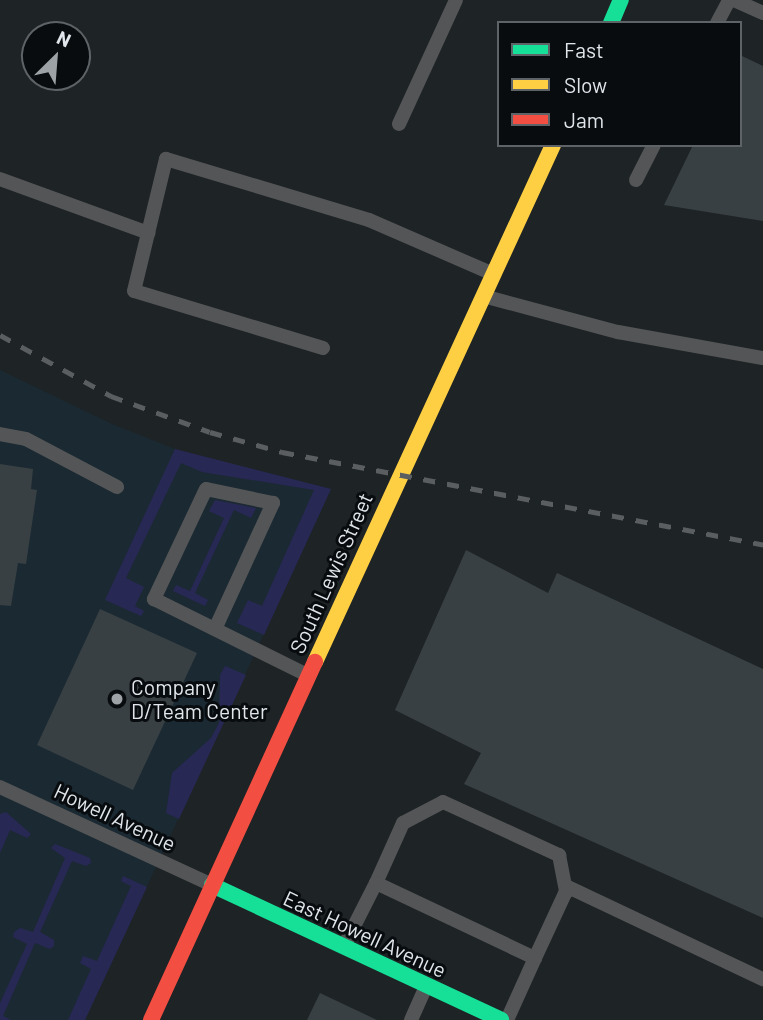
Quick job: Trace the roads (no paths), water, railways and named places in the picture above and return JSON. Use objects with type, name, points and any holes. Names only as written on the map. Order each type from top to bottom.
[{"type":"main road","points":[[612,21],[621,0]]},
{"type":"main road","name":"South Lewis Street","points":[[150,1020],[552,147]]},
{"type":"main road","name":"East Howell Avenue","points":[[212,886],[501,1020]]},
{"type":"lane","points":[[399,124],[456,0]]},
{"type":"lane","points":[[718,21],[729,0]]},
{"type":"lane","points":[[734,0],[763,13]]},
{"type":"lane","points":[[636,180],[653,147]]},
{"type":"lane","points":[[323,348],[134,291],[166,159],[369,220],[493,273]]},
{"type":"lane","points":[[0,179],[148,233]]},
{"type":"lane","points":[[482,295],[618,332],[763,358]]},
{"type":"lane","points":[[0,434],[26,439],[117,487]]},
{"type":"lane","points":[[215,629],[273,503],[206,489],[154,599],[308,675]]},
{"type":"lane","name":"Howell Avenue","points":[[0,787],[212,886]]},
{"type":"lane","points":[[344,947],[403,823],[443,802],[559,855],[566,892]]},
{"type":"lane","points":[[376,883],[535,958]]},
{"type":"lane","points":[[507,1020],[568,887],[763,979]]},
{"type":"lane","points":[[411,1020],[427,986]]},
{"type":"railway","points":[[0,335],[111,396],[210,432],[282,452],[763,545]]},
{"type":"place","name":"Company D/Team Center","points":[[117,699]]}]
